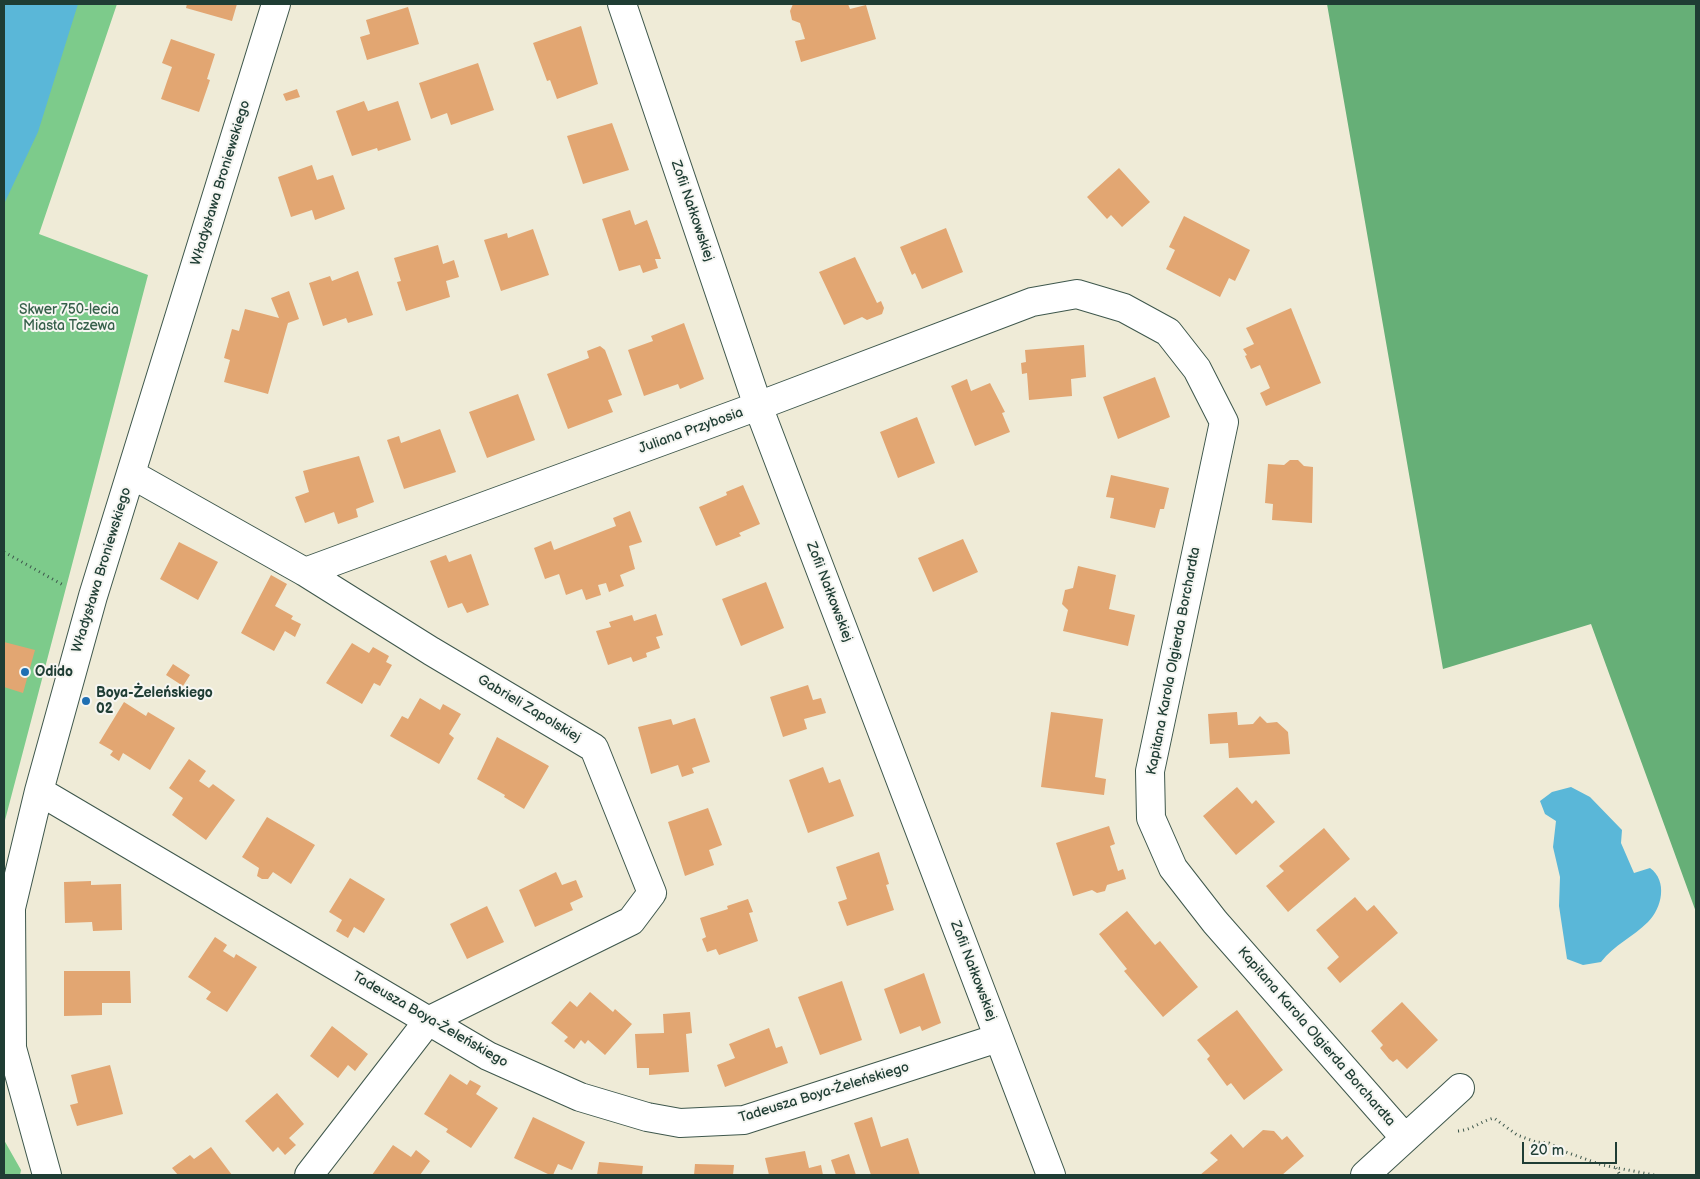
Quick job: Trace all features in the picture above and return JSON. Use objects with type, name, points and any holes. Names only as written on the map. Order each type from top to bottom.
[{"type":"street","name":"Władysława Broniewskiego","points":[[47,1175],[12,1048],[11,908],[39,791],[93,596],[276,4]]},
{"type":"street","name":"Zofii Nałkowskiej","points":[[622,4],[758,406],[1051,1175]]},
{"type":"street","name":"Juliana Przybosia","points":[[305,572],[758,406],[1032,302],[1077,294]]},
{"type":"street","name":"Kapitana Karola Olgierda Borchardta","points":[[1077,294],[1124,308],[1168,332],[1197,369],[1224,422],[1150,771],[1151,818],[1173,868],[1215,922],[1412,1133]]},
{"type":"street","name":"Gabrieli Zapolskiej","points":[[131,474],[305,572],[431,651],[594,748],[652,892],[631,921],[428,1021]]},
{"type":"street","name":"Tadeusza Boya-Żeleńskiego","points":[[39,791],[488,1056],[580,1097],[646,1117],[680,1123],[744,1120],[998,1038]]},
{"type":"street","points":[[309,1175],[428,1021]]},
{"type":"street","points":[[1364,1175],[1460,1088]]},
{"type":"path","points":[[4,552],[70,589]]},
{"type":"path","points":[[1412,1133],[1461,1132],[1473,1128],[1483,1120],[1494,1118],[1517,1135],[1536,1142],[1550,1143],[1562,1151],[1616,1168],[1654,1175]]},
{"type":"path","points":[[1616,1168],[1620,1175]]},
{"type":"green space","name":"Skwer 750-lecia Miasta Tczewa","points":[[4,4],[117,4],[39,234],[148,275],[4,824]]},
{"type":"green space","points":[[1327,4],[1696,4],[1696,912],[1591,624],[1443,669]]},
{"type":"green space","points":[[4,1140],[21,1170],[20,1175],[4,1175]]},
{"type":"water","points":[[4,4],[78,4],[38,132],[4,204]]},
{"type":"water","points":[[1571,787],[1590,797],[1622,830],[1621,843],[1634,873],[1650,868],[1656,873],[1661,887],[1660,902],[1648,922],[1601,962],[1583,965],[1567,959],[1559,906],[1560,877],[1553,847],[1556,821],[1545,814],[1540,801],[1552,792]]},
{"type":"building","points":[[187,4],[237,4],[232,21],[186,8]]},
{"type":"building","points":[[793,4],[848,4],[850,9],[866,5],[876,39],[801,62],[795,41],[805,39],[800,23],[792,20],[790,11]]},
{"type":"building","points":[[408,7],[419,44],[367,60],[360,37],[370,34],[366,20]]},
{"type":"building","points":[[581,26],[598,84],[557,99],[550,80],[547,81],[533,43]]},
{"type":"building","points":[[171,39],[215,54],[207,79],[210,80],[199,112],[161,99],[172,67],[162,63]]},
{"type":"building","points":[[478,63],[494,110],[451,125],[447,113],[431,119],[419,83]]},
{"type":"building","points":[[297,89],[300,97],[286,101],[283,94]]},
{"type":"building","points":[[364,101],[368,111],[398,101],[411,140],[378,151],[377,148],[352,156],[336,111]]},
{"type":"building","points":[[612,123],[629,170],[583,184],[567,136]]},
{"type":"building","points":[[312,165],[317,180],[333,175],[345,209],[315,220],[312,210],[291,217],[278,177]]},
{"type":"building","points":[[1119,168],[1150,202],[1122,227],[1111,215],[1107,219],[1087,197]]},
{"type":"building","points":[[630,210],[635,225],[647,220],[661,259],[655,259],[658,268],[643,273],[640,265],[619,271],[602,219]]},
{"type":"building","points":[[1184,216],[1250,250],[1235,281],[1229,278],[1220,297],[1166,269],[1175,250],[1169,247]]},
{"type":"building","points":[[946,228],[963,272],[922,289],[915,273],[912,275],[900,247]]},
{"type":"building","points":[[533,229],[549,275],[501,291],[484,240],[507,233],[508,238]]},
{"type":"building","points":[[438,245],[443,264],[454,260],[459,277],[446,281],[450,297],[406,311],[397,282],[401,281],[394,258]]},
{"type":"building","points":[[855,257],[877,303],[881,301],[884,308],[882,314],[867,320],[862,317],[844,325],[819,272]]},
{"type":"building","points":[[358,271],[373,315],[348,323],[346,318],[323,326],[309,283],[330,276],[332,281]]},
{"type":"building","points":[[289,291],[299,319],[288,323],[268,394],[224,382],[230,360],[224,358],[232,329],[239,331],[245,309],[279,318],[271,298]]},
{"type":"building","points":[[1291,308],[1321,383],[1266,406],[1260,393],[1270,388],[1260,365],[1251,369],[1245,356],[1247,355],[1243,349],[1254,344],[1246,328]]},
{"type":"building","points":[[684,323],[704,379],[680,389],[678,384],[644,396],[628,350],[653,341],[651,336]]},
{"type":"building","points":[[1084,345],[1086,377],[1071,379],[1072,396],[1029,400],[1027,373],[1022,374],[1021,363],[1026,362],[1025,350]]},
{"type":"building","points":[[600,346],[605,350],[622,395],[608,400],[613,412],[568,429],[547,374],[589,358],[587,351]]},
{"type":"building","points":[[1155,377],[1170,417],[1118,439],[1103,397]]},
{"type":"building","points":[[967,379],[971,391],[990,383],[1005,412],[1002,413],[1010,432],[975,446],[951,386]]},
{"type":"building","points":[[518,394],[535,440],[487,458],[469,412]]},
{"type":"building","points":[[917,417],[935,463],[898,478],[880,432]]},
{"type":"building","points":[[440,429],[456,472],[404,489],[387,440],[399,436],[401,443]]},
{"type":"building","points":[[359,456],[374,502],[356,509],[358,517],[338,524],[334,512],[305,523],[295,497],[309,492],[303,471]]},
{"type":"building","points":[[1290,460],[1298,460],[1304,466],[1313,467],[1312,523],[1272,520],[1273,504],[1265,503],[1268,464],[1284,465]]},
{"type":"building","points":[[1111,475],[1169,488],[1164,509],[1160,509],[1155,528],[1110,518],[1114,498],[1106,497]]},
{"type":"building","points":[[743,485],[760,524],[739,533],[741,536],[716,546],[699,507],[727,495],[726,492]]},
{"type":"building","points":[[630,511],[642,542],[629,546],[635,569],[620,575],[624,586],[609,592],[606,583],[598,585],[601,595],[586,600],[582,589],[566,595],[559,574],[545,579],[534,548],[551,541],[554,550],[616,526],[613,518]]},
{"type":"building","points":[[963,539],[978,572],[933,592],[918,558]]},
{"type":"building","points":[[179,542],[218,562],[198,600],[160,579]]},
{"type":"building","points":[[471,554],[489,605],[467,613],[462,603],[448,608],[430,561],[446,555],[449,562]]},
{"type":"building","points":[[1078,566],[1116,575],[1109,609],[1135,615],[1128,646],[1063,631],[1068,610],[1062,604],[1065,590],[1073,588]]},
{"type":"building","points":[[271,575],[287,584],[275,606],[293,616],[291,619],[301,624],[295,637],[285,631],[274,651],[241,633]]},
{"type":"building","points":[[766,582],[784,628],[741,646],[722,599]]},
{"type":"building","points":[[656,614],[663,635],[656,637],[660,648],[646,653],[647,657],[633,662],[631,657],[608,665],[596,631],[611,627],[609,622],[632,615],[634,621]]},
{"type":"building","points":[[4,642],[35,650],[23,693],[4,687]]},
{"type":"building","points":[[352,643],[369,653],[373,647],[389,656],[386,662],[392,665],[380,686],[374,683],[362,704],[326,683]]},
{"type":"building","points":[[173,664],[190,675],[183,686],[166,675]]},
{"type":"building","points":[[808,685],[813,700],[821,698],[826,713],[804,719],[807,729],[783,737],[770,697]]},
{"type":"building","points":[[420,698],[440,710],[443,704],[461,714],[449,734],[454,738],[439,764],[390,736],[402,716],[408,719]]},
{"type":"building","points":[[124,702],[146,716],[148,712],[175,728],[150,770],[123,753],[119,761],[110,755],[113,751],[99,743]]},
{"type":"building","points":[[1051,712],[1103,719],[1095,777],[1106,779],[1104,795],[1041,787]]},
{"type":"building","points":[[1237,712],[1238,725],[1253,724],[1260,716],[1267,723],[1277,722],[1288,732],[1290,754],[1229,758],[1228,743],[1210,744],[1208,714]]},
{"type":"building","points":[[695,718],[710,762],[692,768],[694,773],[682,777],[678,765],[651,774],[638,727],[671,719],[673,725]]},
{"type":"building","points":[[497,737],[549,766],[524,809],[504,797],[505,795],[477,779]]},
{"type":"building","points":[[189,759],[206,771],[199,781],[209,788],[213,784],[235,800],[206,840],[172,815],[183,798],[169,788]]},
{"type":"building","points":[[823,767],[829,783],[840,779],[854,816],[808,833],[789,780]]},
{"type":"building","points":[[1237,787],[1252,804],[1256,800],[1275,822],[1236,855],[1203,816]]},
{"type":"building","points":[[708,808],[722,845],[709,850],[714,865],[685,876],[668,822]]},
{"type":"building","points":[[267,817],[315,845],[291,884],[273,872],[268,879],[262,879],[257,876],[259,868],[242,857]]},
{"type":"building","points":[[1109,826],[1115,844],[1110,846],[1118,871],[1123,869],[1126,879],[1107,885],[1105,891],[1097,893],[1092,890],[1073,896],[1056,843]]},
{"type":"building","points":[[1324,828],[1350,859],[1288,912],[1266,886],[1284,871],[1279,866]]},
{"type":"building","points":[[879,852],[889,884],[886,885],[894,910],[847,926],[838,902],[847,899],[836,867]]},
{"type":"building","points":[[556,872],[562,885],[576,880],[583,897],[570,903],[573,910],[535,927],[519,890]]},
{"type":"building","points":[[350,878],[385,899],[364,933],[354,927],[348,938],[336,931],[342,920],[329,912]]},
{"type":"building","points":[[91,881],[91,885],[121,884],[122,930],[93,931],[92,922],[65,923],[64,882]]},
{"type":"building","points":[[1355,897],[1367,911],[1374,905],[1398,933],[1340,983],[1327,968],[1339,957],[1316,930]]},
{"type":"building","points":[[748,899],[753,912],[749,913],[758,941],[719,955],[716,949],[707,952],[702,939],[706,937],[700,918],[728,909],[727,906]]},
{"type":"building","points":[[487,906],[504,942],[467,959],[450,924]]},
{"type":"building","points":[[1127,911],[1155,945],[1160,941],[1198,987],[1163,1017],[1124,971],[1127,969],[1099,934]]},
{"type":"building","points":[[215,937],[227,945],[223,951],[234,958],[236,954],[257,967],[227,1012],[206,999],[211,992],[188,977]]},
{"type":"building","points":[[64,971],[130,971],[131,1003],[102,1003],[102,1015],[64,1016]]},
{"type":"building","points":[[924,973],[941,1023],[922,1031],[920,1026],[900,1034],[884,989]]},
{"type":"building","points":[[842,981],[862,1040],[820,1055],[798,997]]},
{"type":"building","points":[[590,992],[613,1012],[615,1009],[632,1024],[605,1055],[588,1040],[585,1044],[581,1040],[574,1049],[564,1041],[568,1037],[551,1023],[570,1001],[577,1007]]},
{"type":"building","points":[[1402,1002],[1438,1040],[1407,1069],[1397,1059],[1393,1062],[1389,1059],[1380,1048],[1383,1045],[1371,1031]]},
{"type":"building","points":[[1237,1010],[1283,1070],[1244,1100],[1231,1083],[1227,1086],[1207,1059],[1210,1056],[1197,1040]]},
{"type":"building","points":[[690,1012],[692,1033],[686,1034],[689,1072],[649,1075],[649,1068],[637,1068],[635,1034],[664,1033],[663,1014]]},
{"type":"building","points":[[332,1026],[368,1054],[355,1071],[348,1065],[338,1078],[310,1056]]},
{"type":"building","points":[[769,1028],[776,1048],[782,1046],[788,1063],[725,1087],[717,1065],[735,1058],[729,1044]]},
{"type":"building","points":[[110,1065],[123,1114],[77,1126],[70,1105],[78,1103],[71,1075]]},
{"type":"building","points":[[450,1074],[467,1085],[470,1080],[481,1086],[476,1094],[498,1108],[471,1148],[446,1132],[448,1129],[424,1114]]},
{"type":"building","points":[[277,1093],[304,1124],[289,1138],[296,1145],[285,1155],[278,1147],[273,1152],[245,1121]]},
{"type":"building","points":[[533,1117],[585,1142],[572,1170],[558,1164],[553,1175],[550,1175],[514,1158]]},
{"type":"building","points":[[872,1117],[881,1147],[908,1138],[920,1175],[871,1175],[854,1123]]},
{"type":"building","points":[[1263,1130],[1274,1131],[1282,1140],[1287,1136],[1304,1156],[1282,1175],[1200,1175],[1218,1160],[1210,1153],[1231,1134],[1243,1148]]},
{"type":"building","points":[[393,1145],[411,1157],[416,1150],[430,1161],[420,1175],[372,1175]]},
{"type":"building","points":[[211,1147],[232,1175],[178,1175],[172,1168],[190,1155],[194,1159]]},
{"type":"building","points":[[805,1151],[809,1168],[821,1165],[823,1175],[769,1175],[765,1158]]},
{"type":"building","points":[[849,1154],[856,1175],[836,1175],[831,1160]]},
{"type":"building","points":[[599,1162],[643,1166],[642,1175],[597,1175]]},
{"type":"building","points":[[695,1164],[734,1165],[733,1175],[694,1175]]},
{"type":"place","name":"Odido","points":[[25,672]]},
{"type":"place","name":"Boya-Żeleńskiego 02","points":[[86,701]]}]
